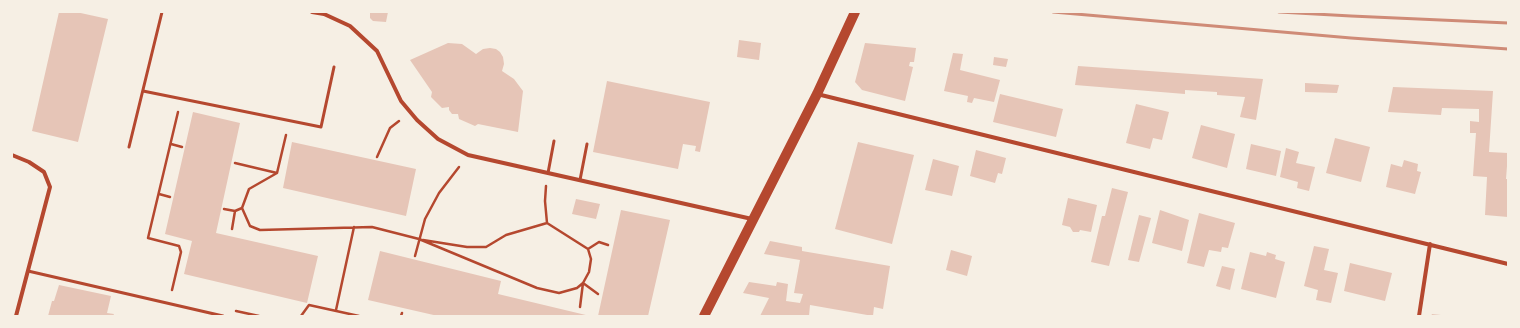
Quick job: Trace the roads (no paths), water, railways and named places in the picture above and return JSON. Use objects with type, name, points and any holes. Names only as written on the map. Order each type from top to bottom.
[{"type":"main road","points":[[704,316],[752,219],[817,94],[854,12]]},
{"type":"street","points":[[312,12],[324,14],[350,26],[377,51],[401,101],[417,120],[438,139],[468,155],[752,219]]},
{"type":"street","points":[[817,94],[1508,264]]},
{"type":"street","points":[[12,155],[30,162],[44,172],[50,186],[16,316]]},
{"type":"street","points":[[1419,316],[1430,244]]},
{"type":"lane","points":[[129,147],[162,12]]},
{"type":"lane","points":[[143,91],[321,127],[334,67]]},
{"type":"lane","points":[[548,174],[554,141]]},
{"type":"lane","points":[[580,180],[587,144]]},
{"type":"lane","points":[[28,271],[223,316]]},
{"type":"railway","points":[[1053,12],[1351,38],[1508,49]]},
{"type":"railway","points":[[1279,12],[1508,23]]}]
